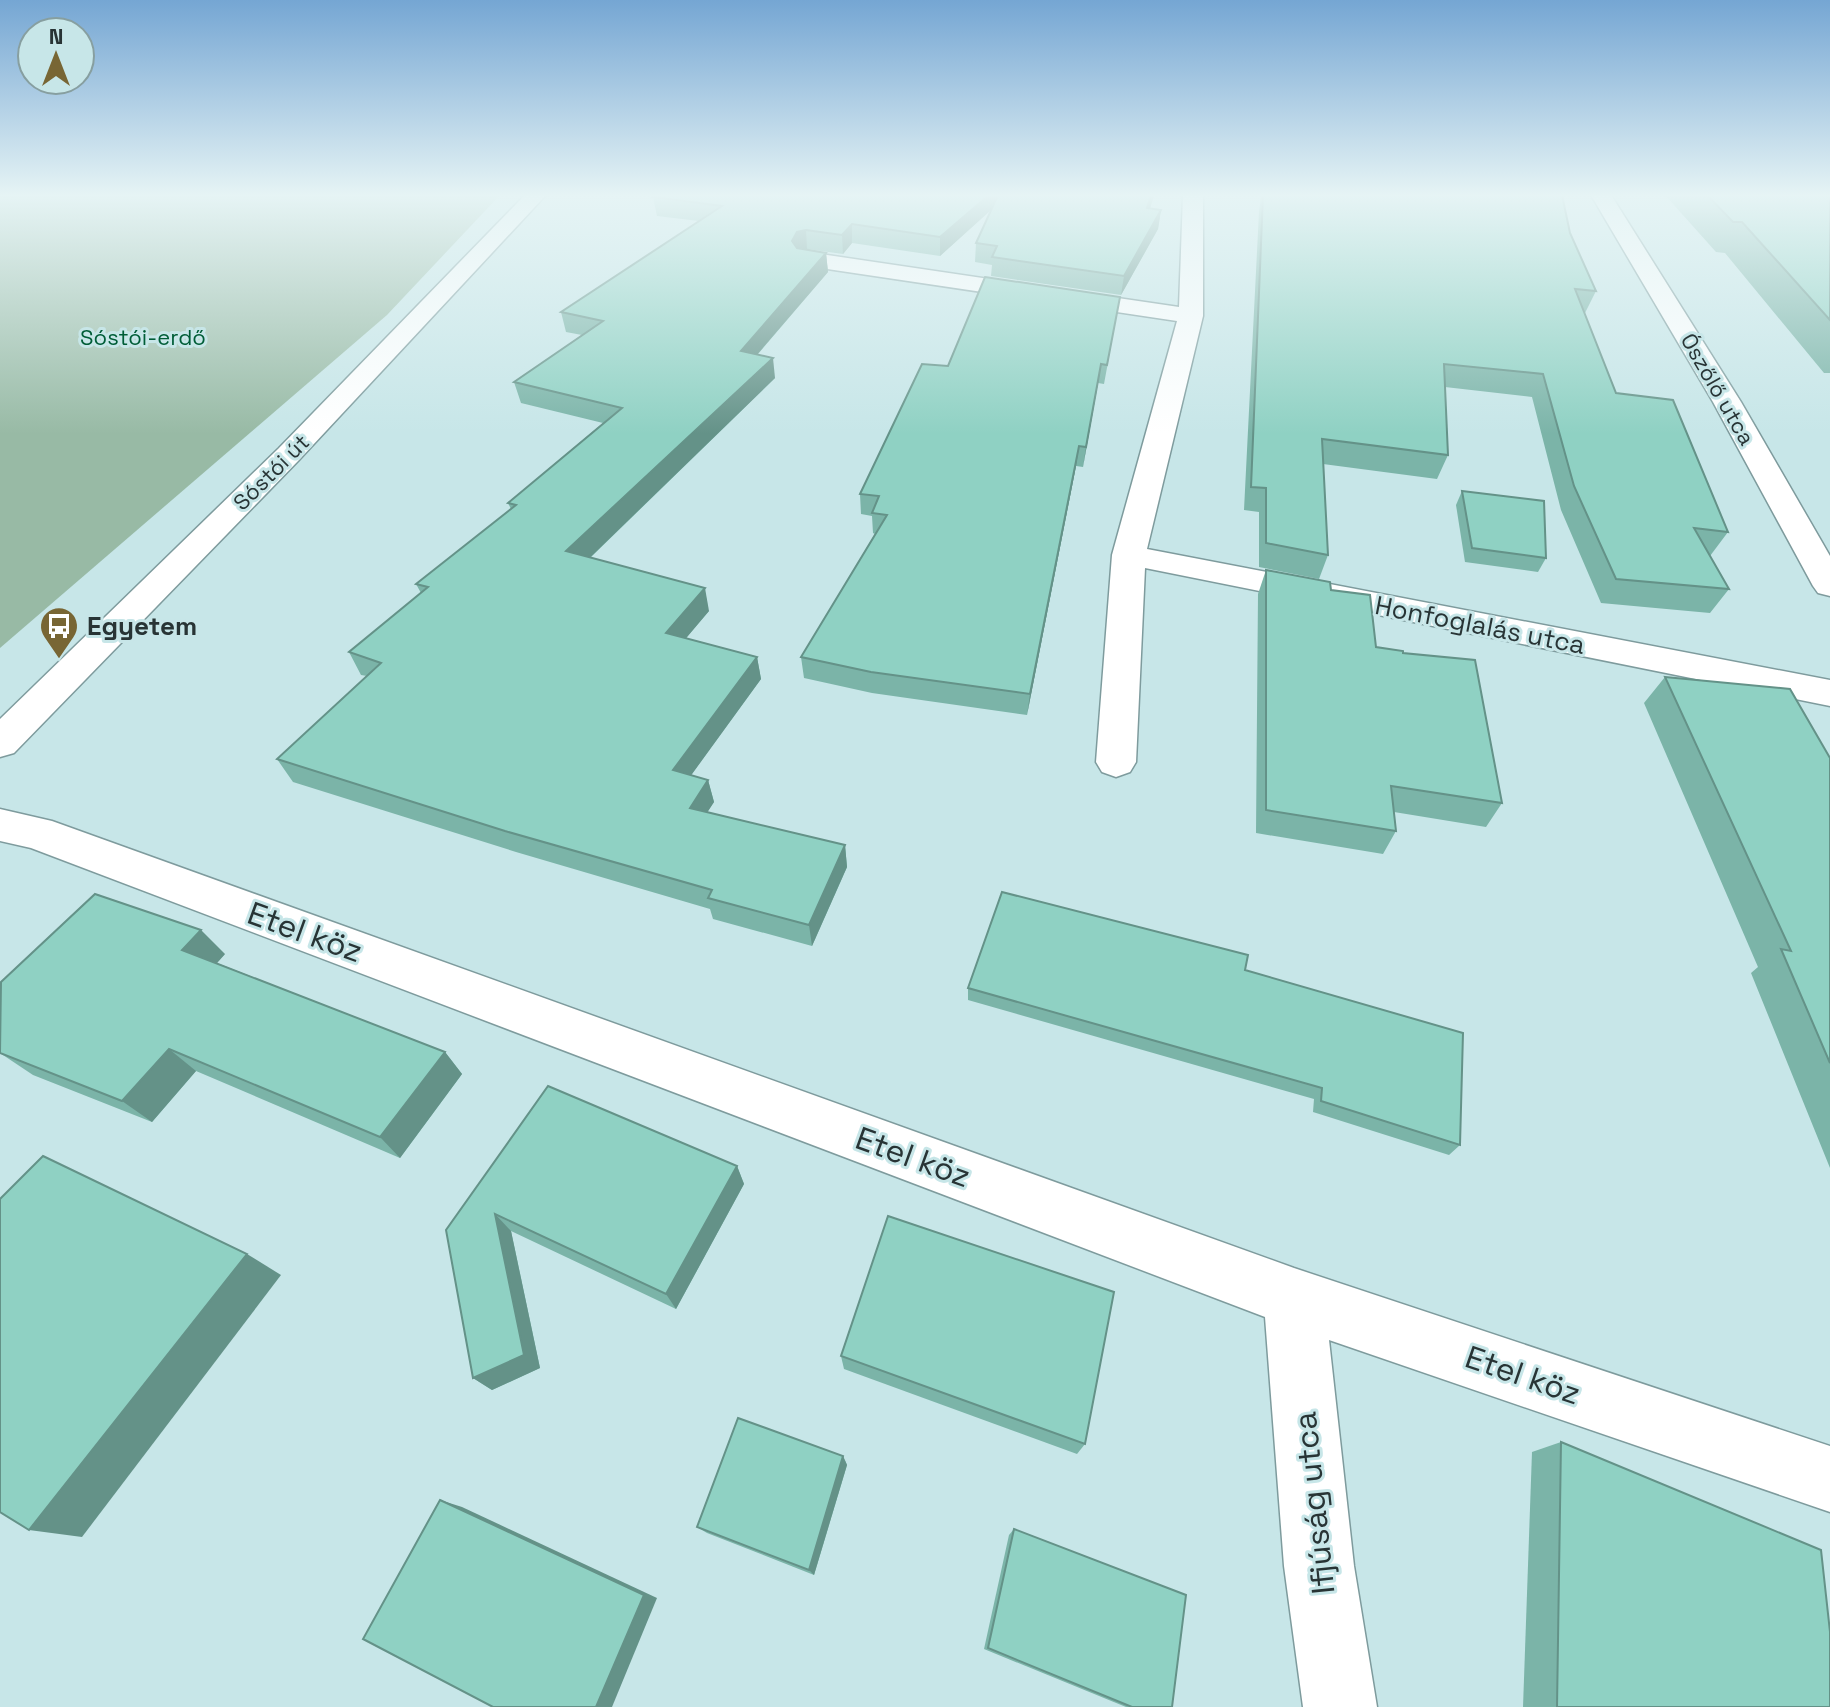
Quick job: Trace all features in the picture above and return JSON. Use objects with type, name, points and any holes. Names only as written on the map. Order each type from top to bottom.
[{"type":"street","name":"Sóstói út","points":[[0,743],[289,454],[460,275]]},
{"type":"street","points":[[912,275],[1191,316]]},
{"type":"street","points":[[1116,762],[1129,555],[1191,316],[1192,275]]},
{"type":"street","name":"Ószőlő utca","points":[[1649,275],[1727,402],[1830,586]]},
{"type":"street","name":"Honfoglalás utca","points":[[1129,555],[1830,693]]},
{"type":"street","name":"Etel köz","points":[[0,825],[52,838],[1294,1298],[1830,1479]]},
{"type":"street","name":"Ifjúság utca","points":[[1294,1298],[1319,1566],[1340,1707]]},
{"type":"green space","name":"Sóstói-erdő","points":[[0,275],[425,275],[387,315],[0,648]]},
{"type":"building","points":[[618,275],[807,275],[741,351],[773,358],[566,551],[705,588],[666,633],[757,657],[673,770],[708,780],[690,808],[845,845],[809,925],[708,898],[712,890],[505,831],[277,759],[381,663],[349,652],[428,587],[416,584],[516,505],[508,503],[622,408],[514,382],[603,321],[561,312]]},
{"type":"building","points":[[1260,275],[1589,275],[1596,291],[1575,289],[1616,393],[1673,400],[1728,532],[1694,528],[1729,589],[1616,579],[1574,486],[1543,374],[1444,364],[1448,455],[1322,439],[1328,555],[1266,543],[1266,488],[1251,487]]},
{"type":"building","points":[[1789,275],[1830,275],[1830,320]]},
{"type":"building","points":[[985,277],[1120,297],[1107,365],[1101,364],[1086,447],[1079,446],[1030,694],[871,672],[801,657],[887,515],[872,513],[879,496],[860,494],[922,364],[948,366]]},
{"type":"building","points":[[1462,491],[1544,501],[1546,558],[1472,548]]},
{"type":"building","points":[[1266,570],[1330,582],[1331,590],[1370,595],[1376,647],[1403,653],[1475,660],[1502,803],[1391,786],[1396,831],[1266,810]]},
{"type":"building","points":[[1665,677],[1790,689],[1830,758],[1830,1063],[1781,949],[1791,951]]},
{"type":"building","points":[[1002,892],[1248,955],[1245,970],[1463,1033],[1460,1145],[1321,1101],[1322,1088],[968,988]]},
{"type":"building","points":[[95,894],[201,930],[182,950],[445,1052],[380,1137],[169,1049],[122,1101],[0,1053],[1,982]]},
{"type":"building","points":[[548,1086],[737,1166],[666,1294],[495,1214],[524,1355],[473,1378],[446,1230]]},
{"type":"building","points":[[43,1156],[247,1254],[29,1530],[0,1512],[0,1199]]},
{"type":"building","points":[[888,1216],[1114,1292],[1085,1444],[841,1356]]},
{"type":"building","points":[[738,1418],[843,1456],[809,1570],[697,1527]]},
{"type":"building","points":[[1561,1442],[1821,1550],[1830,1632],[1830,1707],[1557,1707]]},
{"type":"building","points":[[440,1500],[644,1595],[596,1707],[493,1707],[363,1639]]},
{"type":"building","points":[[1014,1529],[1186,1595],[1172,1707],[1132,1707],[988,1648]]},
{"type":"place","name":"Egyetem","points":[[59,660]]}]
